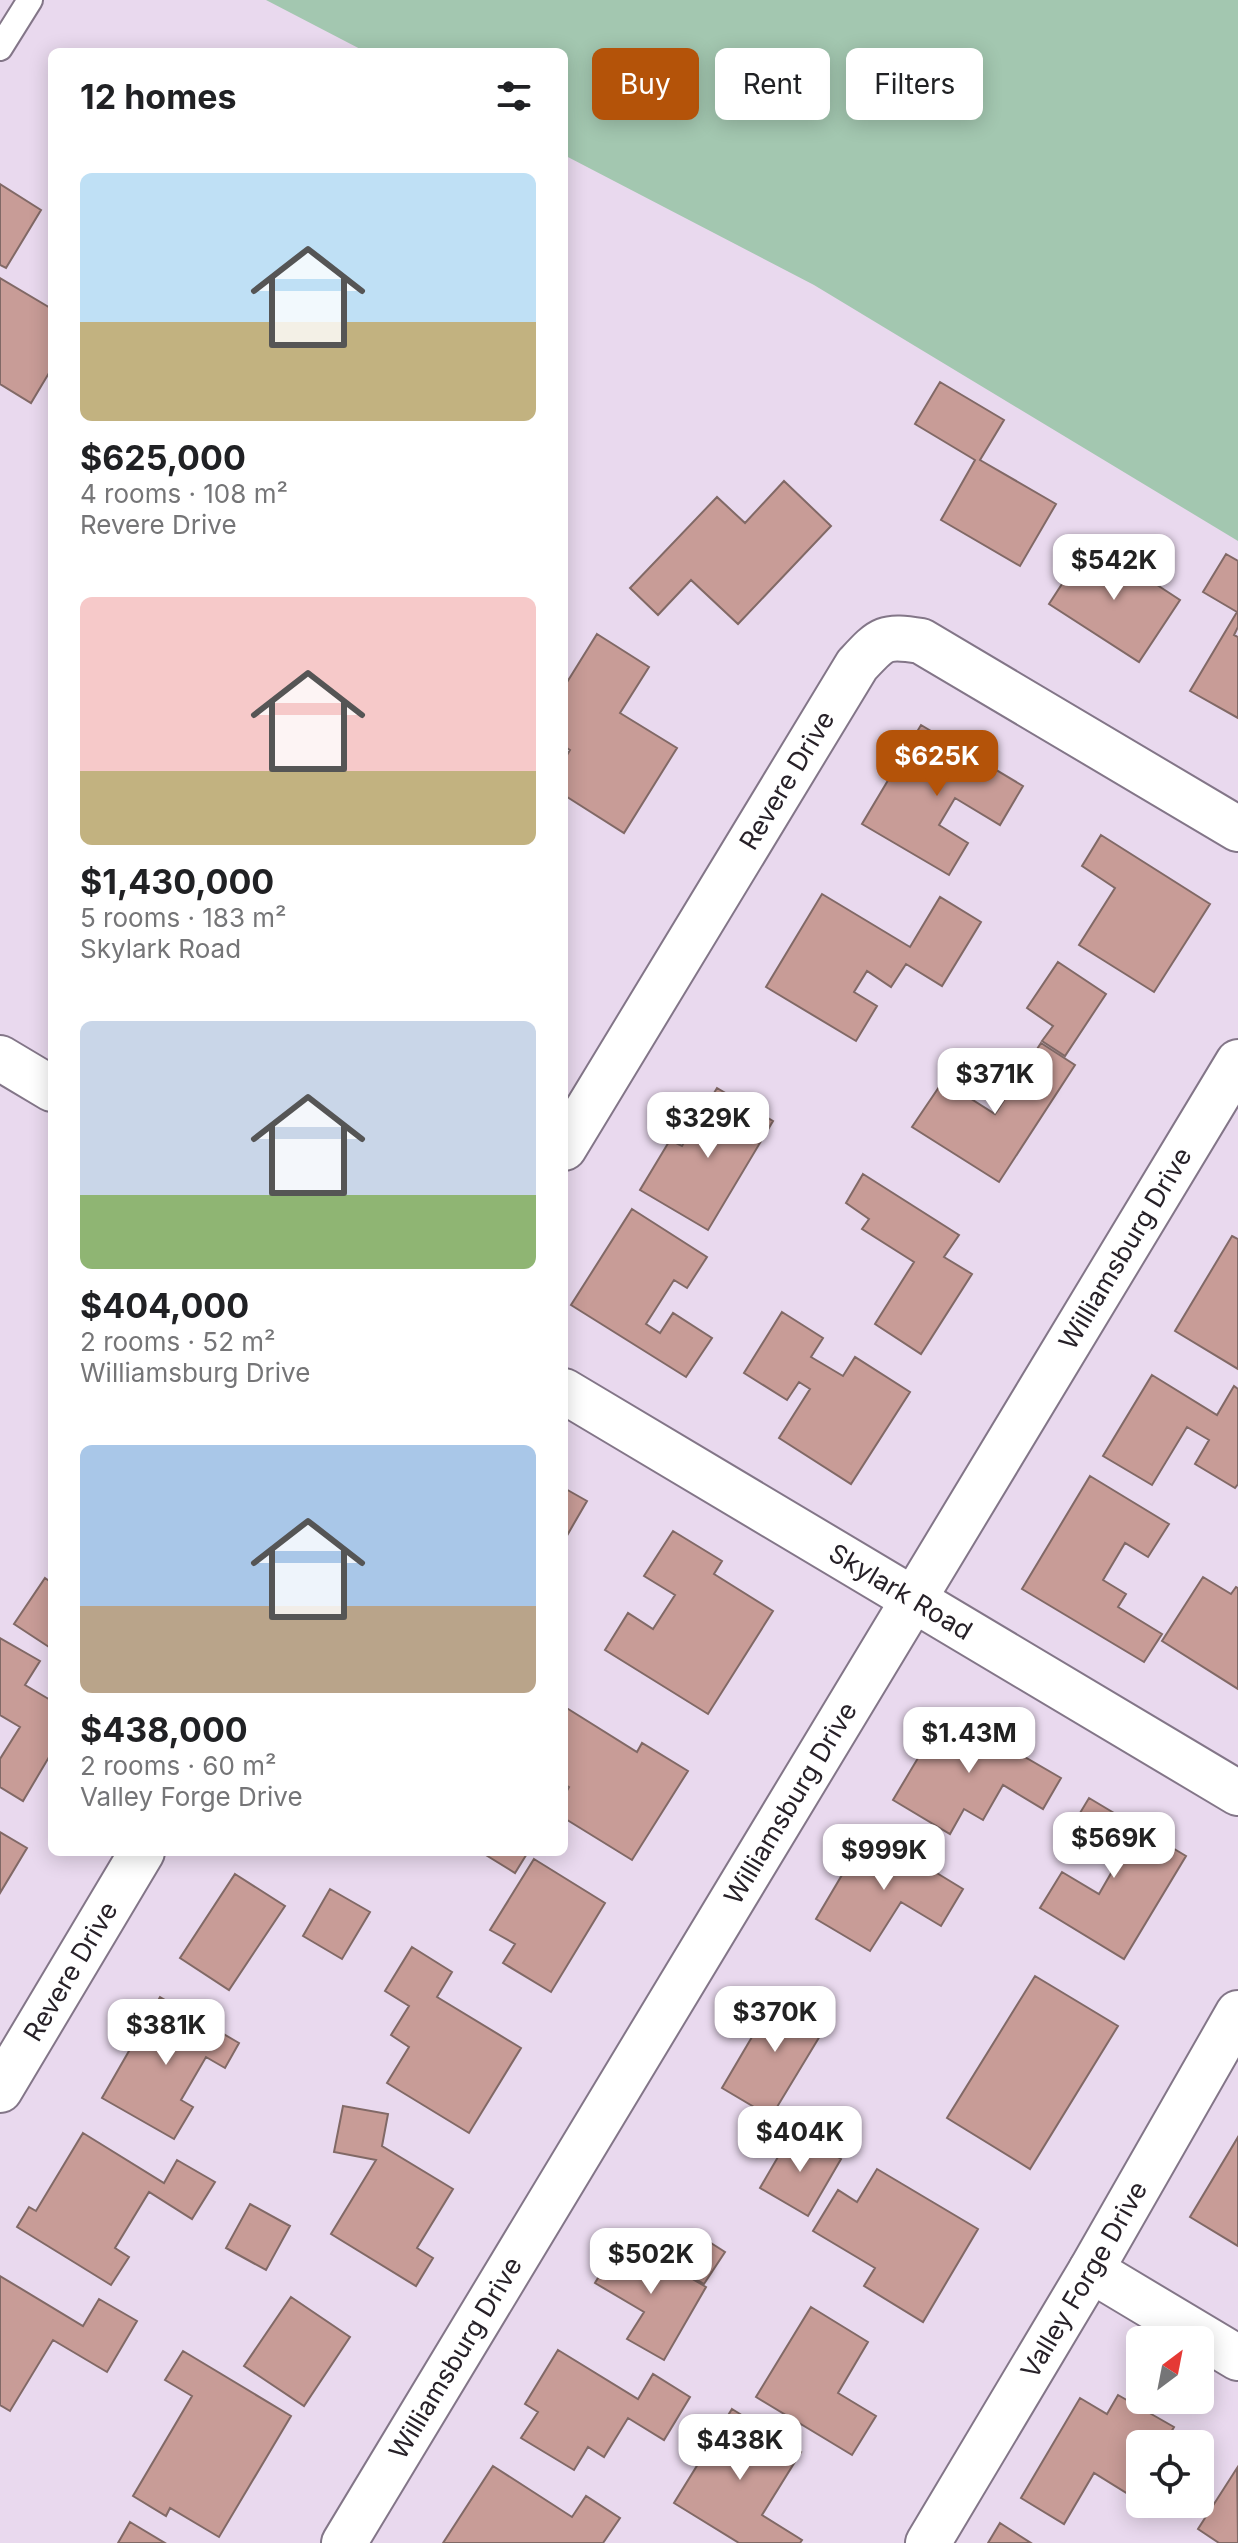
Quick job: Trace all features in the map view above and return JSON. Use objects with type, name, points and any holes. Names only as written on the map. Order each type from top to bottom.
[{"type":"street","name":"Revere Drive","points":[[568,1141],[857,665],[875,646],[893,636],[921,641],[1238,829]]},
{"type":"street","points":[[0,1058],[48,1087]]},
{"type":"street","name":"Williamsburg Drive","points":[[344,2543],[1238,1062]]},
{"type":"street","name":"Skylark Road","points":[[568,1393],[1238,1793]]},
{"type":"street","name":"Revere Drive","points":[[0,2090],[140,1856]]},
{"type":"street","name":"Valley Forge Drive","points":[[928,2543],[1091,2270],[1238,2013]]},
{"type":"street","points":[[1091,2270],[1238,2358]]},
{"type":"lane","points":[[0,48],[30,0]]},
{"type":"green space","points":[[266,0],[1238,0],[1238,541],[814,285],[568,157],[568,48],[358,48]]},
{"type":"building","points":[[0,184],[41,210],[6,268],[0,265]]},
{"type":"building","points":[[0,278],[48,307],[48,375],[31,403],[0,384]]},
{"type":"building","points":[[940,382],[1004,420],[980,460],[1056,504],[1020,566],[941,520],[975,460],[915,424]]},
{"type":"building","points":[[784,481],[831,526],[738,624],[691,580],[658,615],[630,588],[717,497],[745,523]]},
{"type":"building","points":[[1090,541],[1180,600],[1139,662],[1049,604]]},
{"type":"building","points":[[1226,554],[1238,561],[1238,627],[1234,635],[1238,637],[1238,718],[1190,691],[1237,612],[1203,592]]},
{"type":"building","points":[[597,634],[649,667],[620,713],[677,748],[624,833],[568,798],[568,681]]},
{"type":"building","points":[[921,725],[1023,786],[1000,825],[955,798],[939,825],[968,843],[949,875],[862,824]]},
{"type":"building","points":[[1101,835],[1210,904],[1154,992],[1079,945],[1115,888],[1082,866]]},
{"type":"building","points":[[822,894],[910,947],[940,897],[981,922],[942,986],[906,964],[891,987],[867,971],[854,992],[877,1006],[856,1041],[766,987]]},
{"type":"building","points":[[1058,962],[1106,994],[1065,1056],[1042,1041],[1053,1026],[1027,1008]]},
{"type":"building","points":[[1041,1043],[1075,1065],[999,1182],[912,1127],[943,1081],[995,1114]]},
{"type":"building","points":[[717,1088],[773,1121],[708,1230],[640,1190],[670,1140],[682,1146]]},
{"type":"building","points":[[863,1174],[959,1235],[944,1257],[972,1274],[921,1354],[875,1324],[914,1262],[862,1229],[869,1219],[846,1203]]},
{"type":"building","points":[[632,1209],[707,1257],[687,1288],[674,1280],[646,1324],[660,1333],[673,1313],[712,1338],[686,1377],[571,1305]]},
{"type":"building","points":[[1232,1236],[1238,1239],[1238,1369],[1175,1331]]},
{"type":"building","points":[[782,1312],[823,1338],[811,1357],[843,1376],[855,1357],[910,1392],[851,1484],[779,1438],[810,1389],[799,1382],[787,1400],[744,1373]]},
{"type":"building","points":[[1152,1375],[1217,1415],[1234,1386],[1238,1389],[1238,1484],[1235,1488],[1195,1464],[1209,1440],[1187,1427],[1152,1485],[1103,1456]]},
{"type":"building","points":[[1090,1476],[1169,1524],[1148,1557],[1125,1543],[1103,1580],[1126,1594],[1118,1607],[1162,1634],[1144,1662],[1022,1589]]},
{"type":"building","points":[[568,1490],[587,1501],[568,1534]]},
{"type":"building","points":[[673,1531],[722,1561],[714,1574],[773,1611],[708,1714],[605,1650],[628,1613],[653,1629],[675,1595],[644,1576]]},
{"type":"building","points":[[1203,1577],[1231,1594],[1238,1588],[1238,1689],[1162,1641]]},
{"type":"building","points":[[45,1578],[48,1580],[48,1646],[14,1624]]},
{"type":"building","points":[[0,1638],[40,1661],[25,1685],[48,1699],[48,1759],[23,1801],[0,1787],[0,1759],[20,1727],[0,1715]]},
{"type":"building","points":[[568,1709],[637,1752],[642,1743],[688,1771],[632,1860],[568,1820]]},
{"type":"building","points":[[946,1711],[1061,1778],[1043,1809],[1003,1785],[983,1820],[964,1809],[950,1834],[893,1800]]},
{"type":"building","points":[[1089,1798],[1186,1856],[1124,1959],[1040,1908],[1062,1872],[1099,1894],[1114,1868],[1065,1838]]},
{"type":"building","points":[[868,1831],[963,1889],[941,1926],[901,1902],[870,1951],[816,1919]]},
{"type":"building","points":[[0,1832],[27,1848],[0,1893]]},
{"type":"building","points":[[487,1856],[526,1856],[515,1873]]},
{"type":"building","points":[[534,1859],[605,1903],[551,1992],[503,1963],[515,1944],[490,1930]]},
{"type":"building","points":[[235,1874],[285,1906],[229,1990],[180,1958]]},
{"type":"building","points":[[330,1889],[370,1912],[342,1959],[303,1936]]},
{"type":"building","points":[[412,1947],[452,1972],[437,1997],[521,2048],[469,2133],[387,2083],[409,2047],[391,2035],[409,2006],[385,1991]]},
{"type":"building","points":[[1035,1976],[1118,2026],[1030,2169],[947,2118]]},
{"type":"building","points":[[779,1991],[829,2021],[771,2117],[722,2088]]},
{"type":"building","points":[[160,1997],[239,2043],[225,2068],[206,2057],[181,2100],[193,2107],[174,2139],[102,2098]]},
{"type":"building","points":[[343,2106],[388,2114],[382,2146],[453,2189],[417,2248],[433,2258],[416,2286],[331,2234],[376,2160],[334,2152]]},
{"type":"building","points":[[793,2131],[841,2159],[808,2216],[760,2188]]},
{"type":"building","points":[[83,2133],[164,2183],[177,2160],[215,2182],[192,2219],[149,2192],[115,2248],[129,2257],[111,2285],[17,2227],[29,2207],[36,2211]]},
{"type":"building","points":[[1238,2137],[1238,2246],[1190,2217]]},
{"type":"building","points":[[877,2169],[978,2229],[923,2322],[864,2286],[875,2268],[813,2231],[838,2190],[857,2202]]},
{"type":"building","points":[[250,2204],[290,2226],[266,2270],[226,2248]]},
{"type":"building","points":[[700,2236],[725,2252],[704,2284],[678,2268]]},
{"type":"building","points":[[622,2238],[706,2287],[664,2360],[627,2339],[644,2312],[595,2283]]},
{"type":"building","points":[[0,2276],[83,2326],[99,2299],[137,2321],[107,2372],[53,2340],[10,2411],[0,2405]]},
{"type":"building","points":[[291,2297],[350,2337],[304,2406],[244,2366]]},
{"type":"building","points":[[811,2307],[868,2342],[838,2393],[876,2416],[852,2455],[756,2397]]},
{"type":"building","points":[[558,2350],[638,2399],[653,2374],[690,2397],[664,2440],[628,2418],[604,2457],[588,2447],[574,2470],[521,2438],[538,2412],[525,2404]]},
{"type":"building","points":[[183,2351],[291,2416],[219,2537],[170,2508],[166,2516],[133,2496],[192,2396],[165,2380]]},
{"type":"building","points":[[1118,2395],[1126,2400],[1126,2414],[1151,2414],[1174,2427],[1172,2430],[1126,2430],[1126,2493],[1094,2473],[1064,2524],[1021,2498],[1080,2398],[1107,2414]]},
{"type":"building","points":[[732,2409],[801,2452],[762,2515],[802,2540],[800,2543],[739,2543],[674,2503]]},
{"type":"building","points":[[493,2466],[572,2517],[586,2496],[620,2518],[603,2543],[443,2543]]},
{"type":"building","points":[[1237,2468],[1238,2543],[1219,2543],[1198,2529],[1205,2518],[1214,2518],[1214,2504]]},
{"type":"building","points":[[130,2522],[165,2543],[118,2543]]},
{"type":"building","points":[[1000,2523],[1031,2543],[988,2543]]}]
